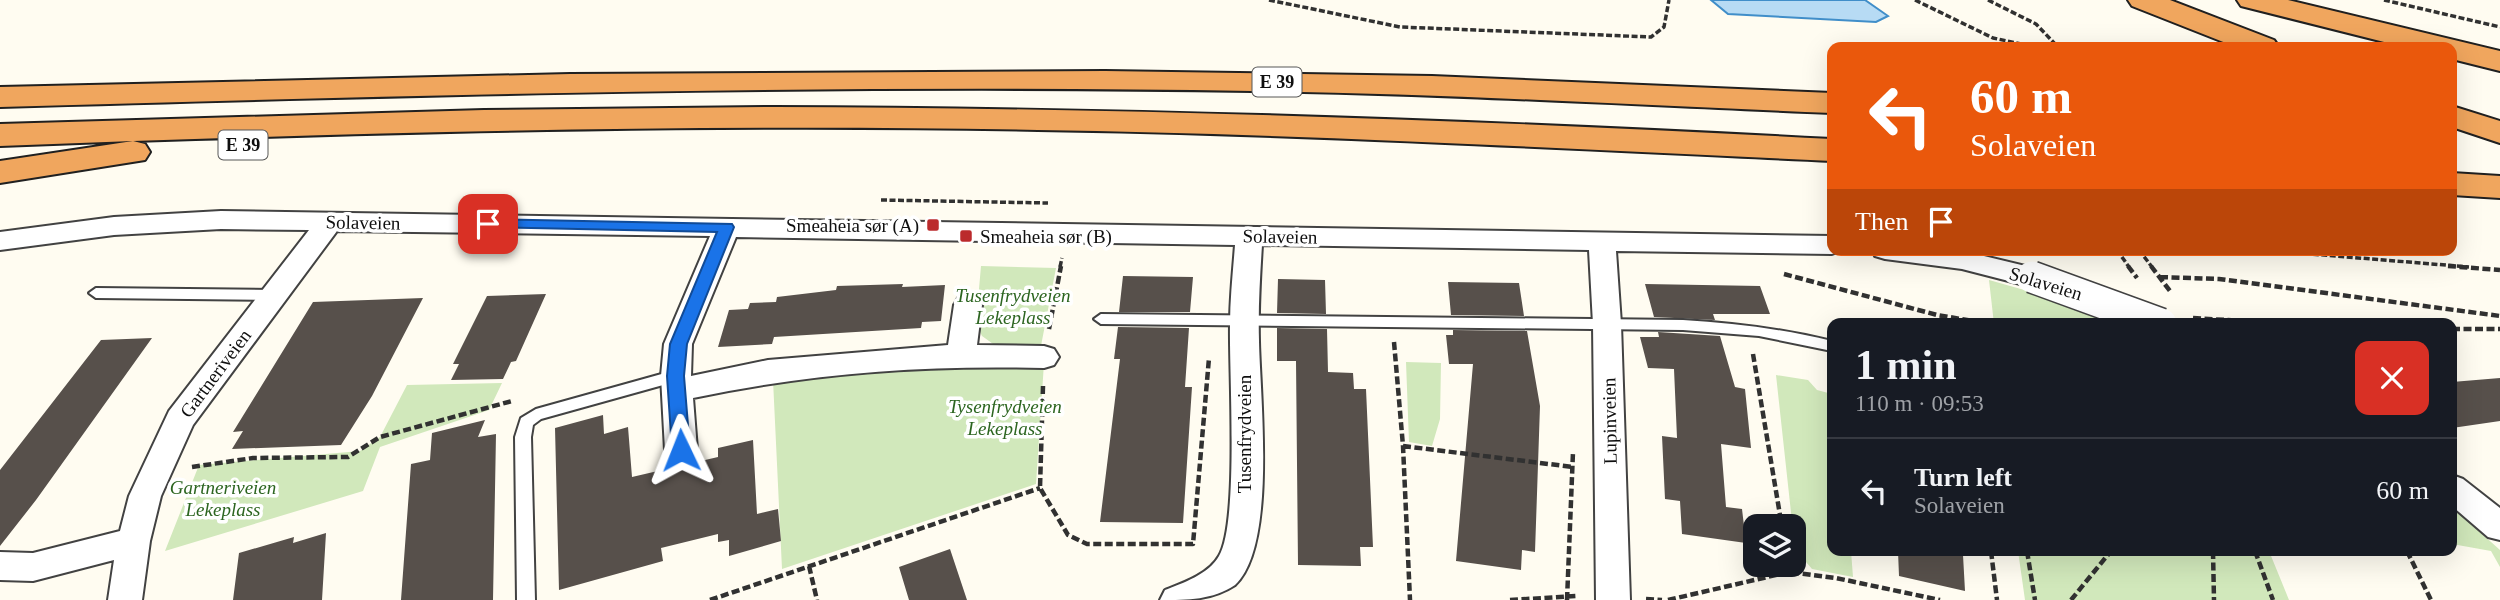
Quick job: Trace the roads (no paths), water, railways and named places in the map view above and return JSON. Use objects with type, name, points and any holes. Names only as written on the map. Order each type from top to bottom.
[{"type":"highway","points":[[2143,0],[2250,42]]},
{"type":"highway","points":[[2252,0],[2420,42]]},
{"type":"highway","points":[[2457,51],[2500,61]]},
{"type":"highway","name":"E 39","points":[[0,81],[246,76],[271,89]]},
{"type":"highway","name":"E 39","points":[[0,97],[271,89],[721,82],[1282,82],[1598,91],[1827,103]]},
{"type":"highway","name":"E 39","points":[[0,135],[485,121],[773,117],[1266,124],[1827,150]]},
{"type":"highway","points":[[2457,118],[2500,135]]},
{"type":"highway","name":"E 39","points":[[0,172],[132,152],[302,141],[420,137],[485,121]]},
{"type":"highway","points":[[2457,135],[2500,135]]},
{"type":"highway","points":[[2457,184],[2496,187]]},
{"type":"street","name":"Solaveien","points":[[0,242],[114,226],[221,220],[1827,245]]},
{"type":"street","name":"Gartneriveien","points":[[125,600],[134,541],[145,496],[180,419],[329,222]]},
{"type":"street","points":[[681,450],[677,383],[678,344],[727,227]]},
{"type":"street","name":"Tusenfrydveien","points":[[1177,600],[1209,586],[1234,563],[1241,545],[1244,500],[1244,318],[1249,235]]},
{"type":"street","name":"Lupinveien","points":[[1602,242],[1607,324],[1613,600]]},
{"type":"street","name":"Solaveien","points":[[1931,256],[1962,260],[2032,277],[2145,318]]},
{"type":"street","points":[[961,355],[968,305]]},
{"type":"street","points":[[677,383],[768,371],[961,355],[1044,357]]},
{"type":"street","points":[[2457,492],[2500,527]]},
{"type":"street","points":[[0,566],[33,567],[134,541]]},
{"type":"lane","points":[[96,293],[273,295]]},
{"type":"lane","points":[[1101,319],[1244,318],[1750,329],[1795,335],[1827,345]]},
{"type":"lane","points":[[526,600],[523,437],[526,422],[536,415],[677,383]]},
{"type":"water","points":[[1711,0],[1865,0],[1888,16],[1876,22],[1728,14]]},
{"type":"place","name":"Smeaheia sør (A)","points":[[933,225]]},
{"type":"place","name":"Smeaheia sør (B)","points":[[966,236]]},
{"type":"park label","name":"Tusenfrydveien Lekeplass","points":[[1013,306]]},
{"type":"park label","name":"Tysenfrydveien Lekeplass","points":[[1005,417]]},
{"type":"park label","name":"Gartneriveien Lekeplass","points":[[223,498]]}]
